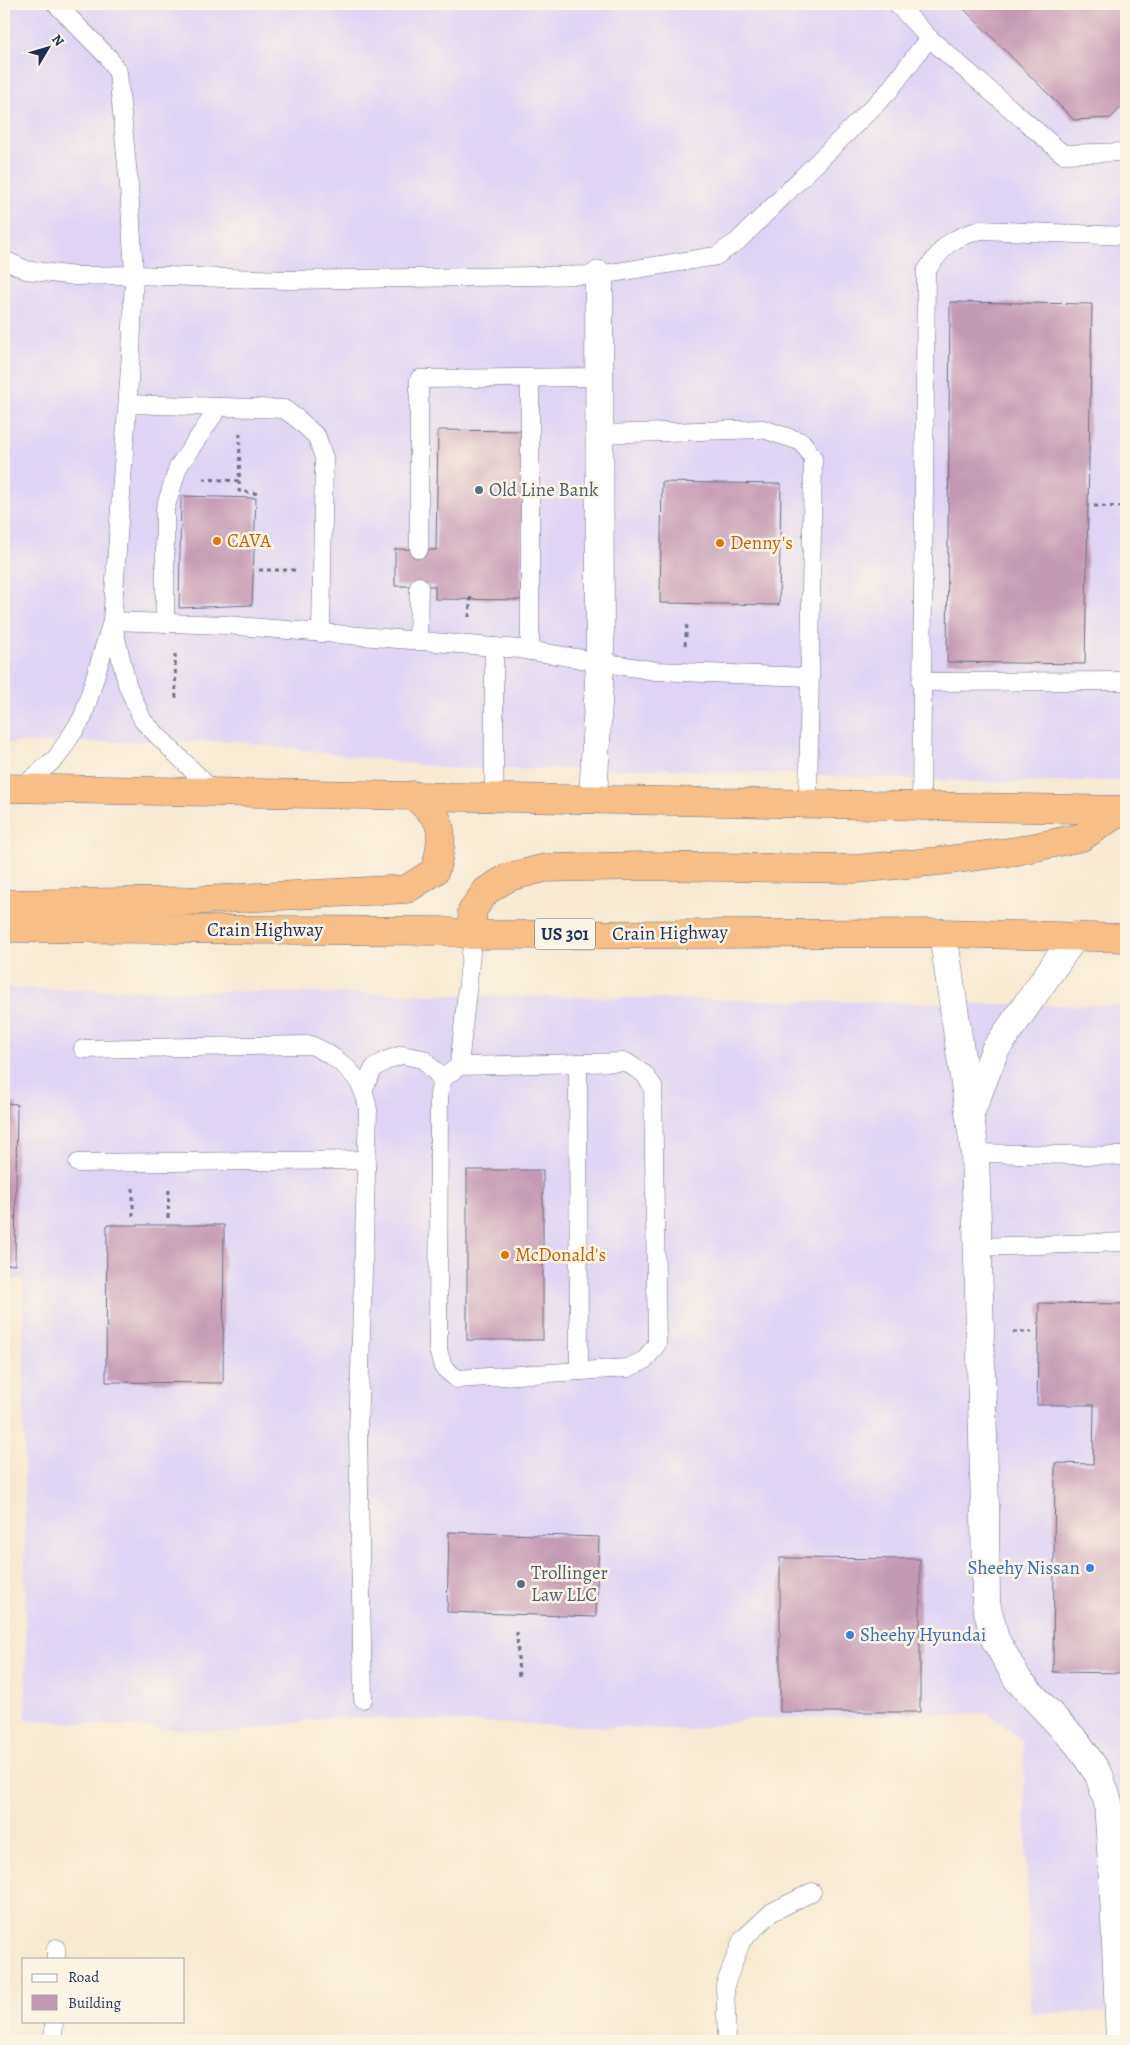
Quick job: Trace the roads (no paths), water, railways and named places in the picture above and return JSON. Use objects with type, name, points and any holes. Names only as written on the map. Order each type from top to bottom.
[{"type":"highway","points":[[12,788],[1124,810]]},
{"type":"highway","points":[[4,904],[186,901],[407,889],[435,871],[439,855],[440,828],[436,818],[413,796]]},
{"type":"highway","points":[[473,935],[472,911],[486,891],[509,877],[545,868],[645,866],[855,869],[940,861],[1017,851],[1082,837],[1124,810]]},
{"type":"highway","name":"Crain Highway","points":[[4,928],[443,931],[473,935],[943,933],[1126,938]]},
{"type":"street","points":[[593,800],[600,662],[599,275]]},
{"type":"street","points":[[943,933],[975,1153],[979,1247],[986,1603],[995,1639],[1018,1680],[1078,1744],[1099,1775],[1108,1802],[1120,2041]]},
{"type":"street","points":[[970,1115],[995,1050],[1075,936]]},
{"type":"lane","points":[[12,788],[57,757],[83,717],[112,621],[128,404],[134,274],[129,186],[118,74],[109,58],[56,4]]},
{"type":"lane","points":[[897,4],[929,38],[1063,154],[1126,152]]},
{"type":"lane","points":[[4,260],[26,270],[75,276],[134,274],[289,280],[599,275],[716,256],[738,241],[888,92],[929,38]]},
{"type":"lane","points":[[921,806],[926,271],[945,244],[962,235],[981,230],[1126,236]]},
{"type":"lane","points":[[419,549],[419,378],[599,377]]},
{"type":"lane","points":[[530,378],[530,650]]},
{"type":"lane","points":[[128,404],[284,409],[317,437],[324,458],[321,633]]},
{"type":"lane","points":[[165,623],[165,509],[178,467],[219,407]]},
{"type":"lane","points":[[600,434],[763,429],[802,442],[813,458],[808,804]]},
{"type":"lane","points":[[418,641],[419,586]]},
{"type":"lane","points":[[112,621],[321,633],[530,650],[656,672],[810,677]]},
{"type":"lane","points":[[112,621],[127,684],[143,721],[214,792]]},
{"type":"lane","points":[[494,647],[494,798]]},
{"type":"lane","points":[[922,682],[1126,681]]},
{"type":"lane","points":[[460,1066],[473,935]]},
{"type":"lane","points":[[83,1049],[311,1045],[328,1052],[344,1065],[363,1089],[368,1110],[358,1434],[363,1699]]},
{"type":"lane","points":[[363,1089],[374,1068],[387,1060],[402,1055],[423,1059],[442,1079]]},
{"type":"lane","points":[[626,1062],[644,1074],[653,1086],[657,1344],[645,1360],[628,1368],[457,1379],[443,1368],[438,1350],[439,1095],[442,1079],[460,1066],[626,1062]]},
{"type":"lane","points":[[578,1063],[580,1371]]},
{"type":"lane","points":[[975,1153],[1126,1156]]},
{"type":"lane","points":[[78,1163],[367,1160]]},
{"type":"lane","points":[[979,1247],[1126,1242]]},
{"type":"lane","points":[[727,2041],[725,1985],[742,1940],[772,1912],[812,1892]]},
{"type":"lane","points":[[54,2022],[54,2041]]},
{"type":"place","name":"Old Line Bank","points":[[479,490]]},
{"type":"place","name":"CAVA","points":[[217,541]]},
{"type":"place","name":"Denny's","points":[[720,543]]},
{"type":"place","name":"McDonald's","points":[[505,1255]]},
{"type":"place","name":"Sheehy Nissan","points":[[1090,1568]]},
{"type":"place","name":"Trollinger Law LLC","points":[[521,1584]]},
{"type":"place","name":"Sheehy Hyundai","points":[[850,1635]]}]
